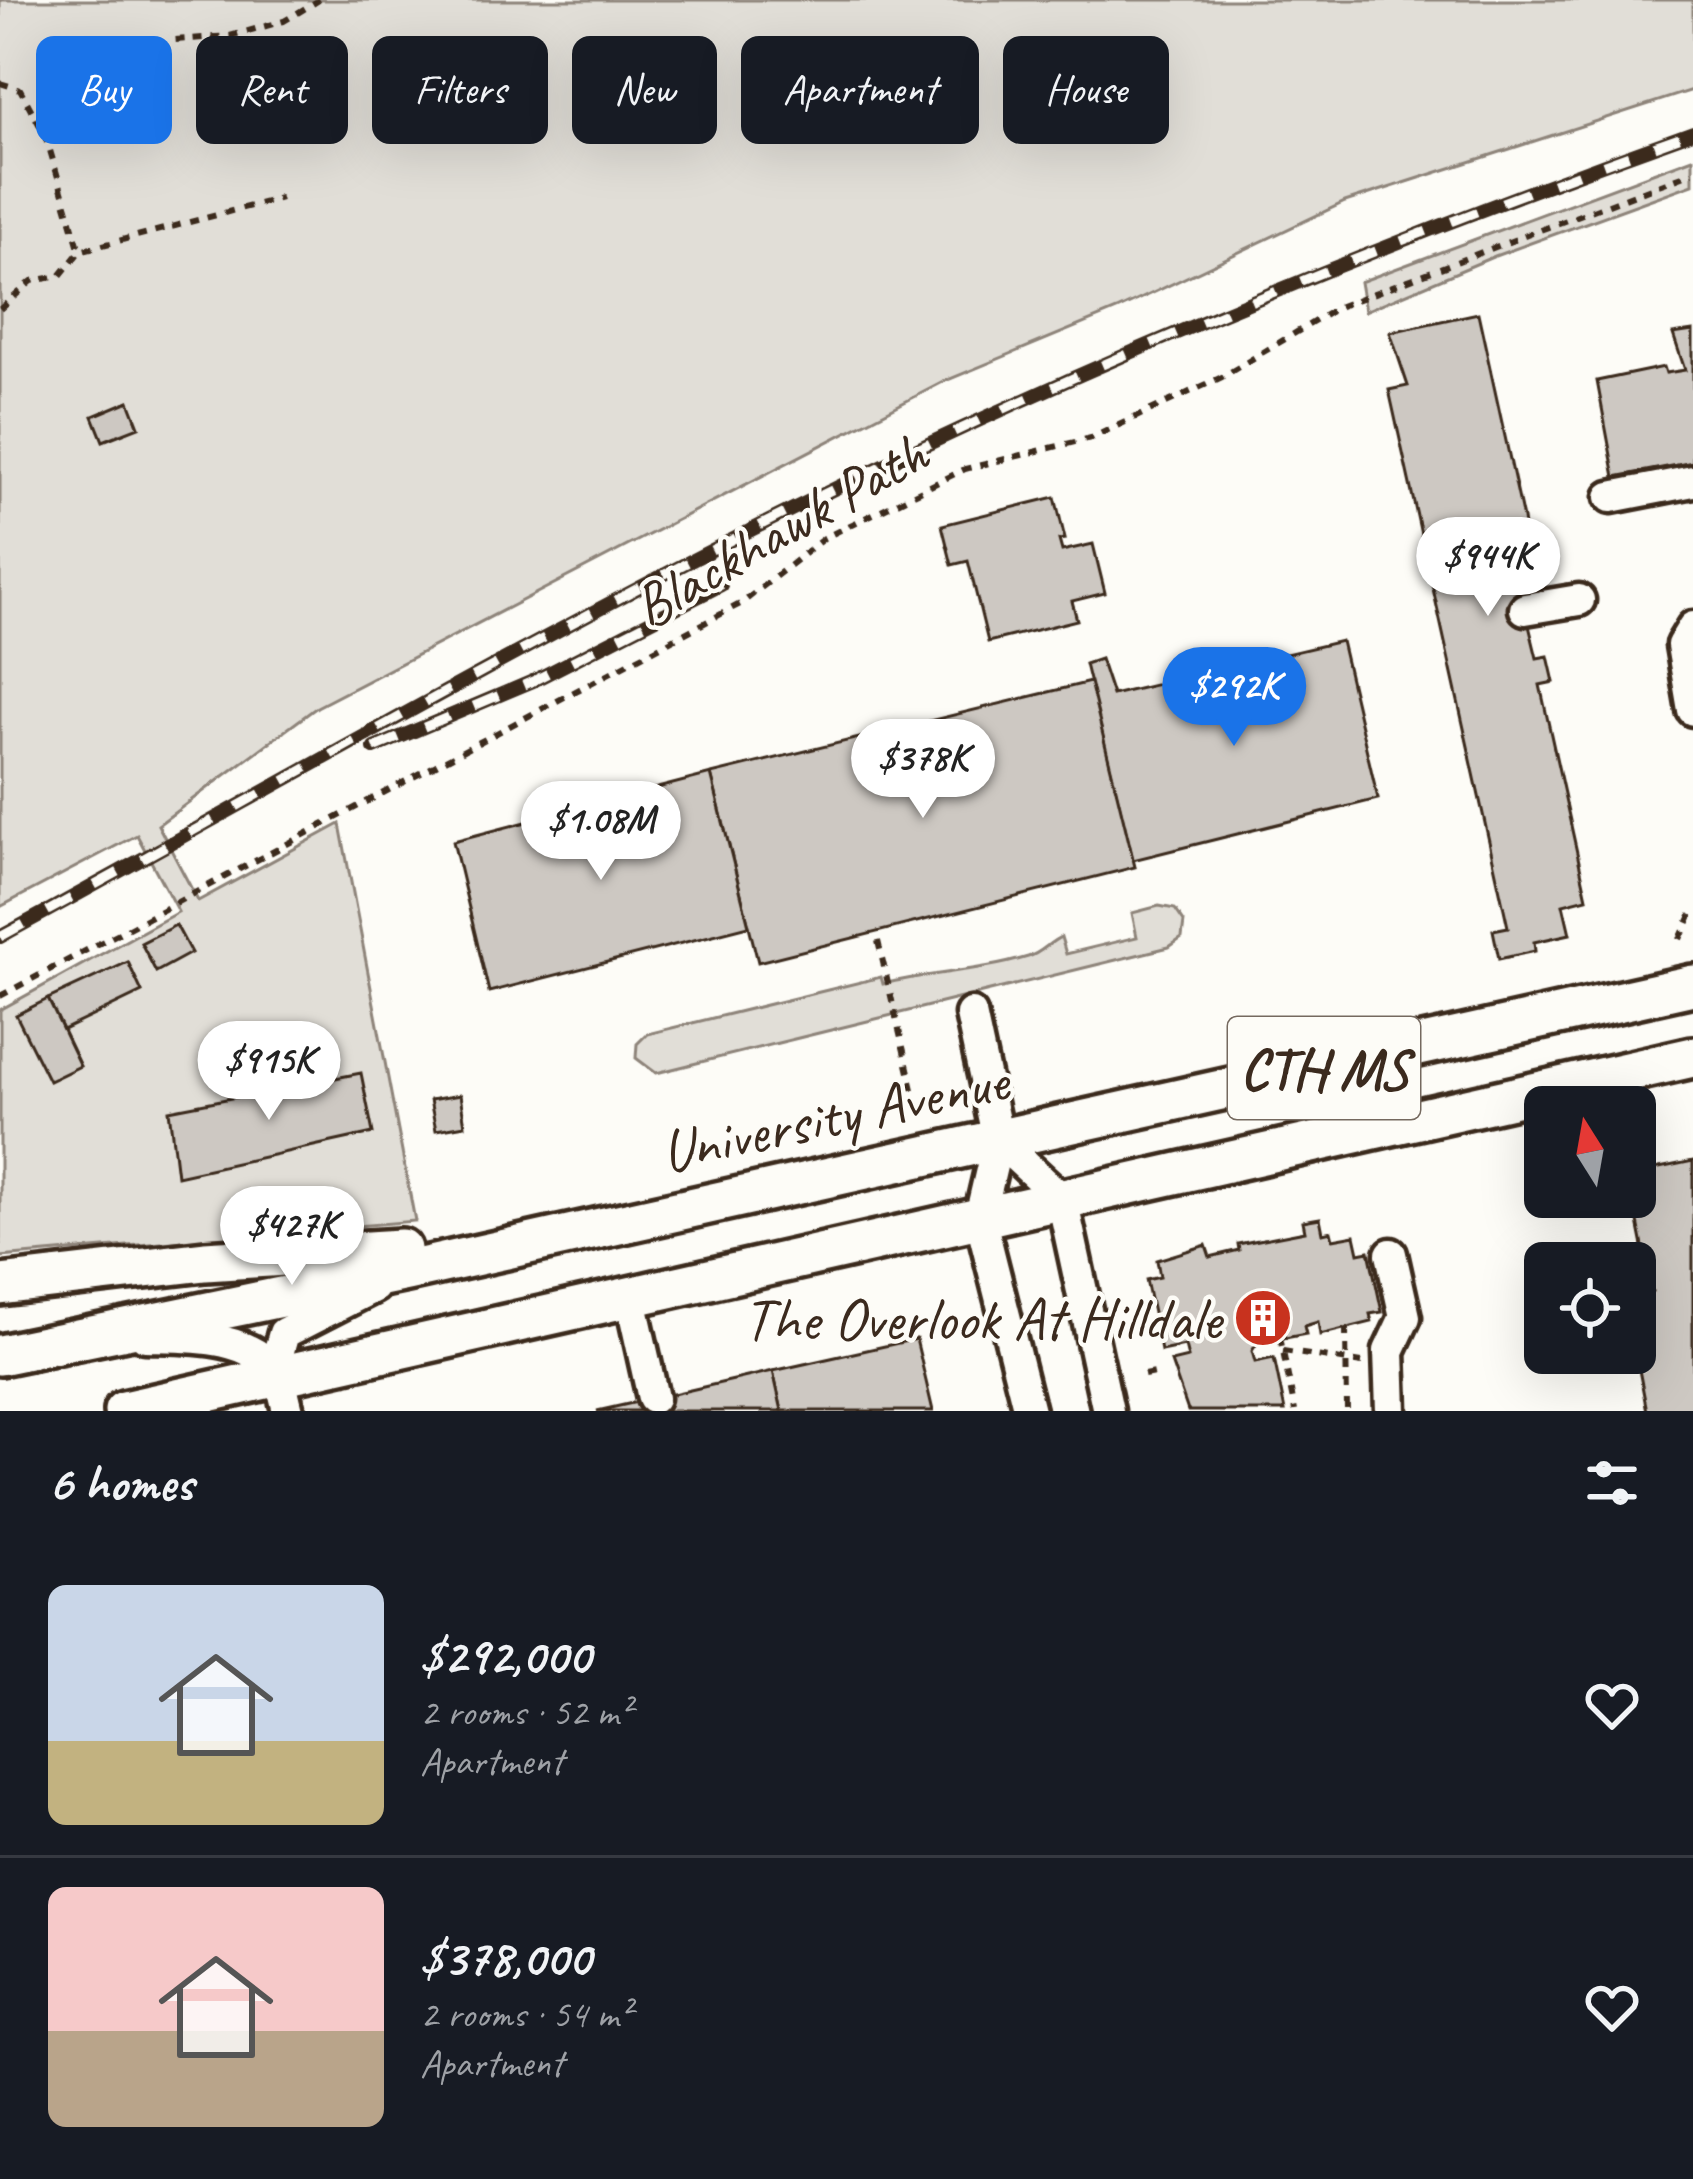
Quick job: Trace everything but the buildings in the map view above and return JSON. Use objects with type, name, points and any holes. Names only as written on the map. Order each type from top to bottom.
[{"type":"main road","name":"University Avenue","points":[[0,1355],[406,1271],[1693,985]]},
{"type":"main road","name":"CTH MS","points":[[124,1411],[283,1393],[630,1295],[1693,1057]]},
{"type":"main road","points":[[0,1285],[205,1261],[407,1248],[815,1181]]},
{"type":"street","points":[[1611,497],[1693,481]]},
{"type":"street","points":[[1526,609],[1579,600]]},
{"type":"street","points":[[1693,627],[1682,645],[1693,710]]},
{"type":"street","points":[[971,1014],[998,1140],[980,1216],[1029,1409]]},
{"type":"street","points":[[998,1140],[1062,1198],[1108,1411]]},
{"type":"street","points":[[1391,1254],[1405,1317],[1388,1365],[1391,1411]]},
{"type":"street","points":[[283,1393],[278,1347],[291,1326],[406,1271]]},
{"type":"street","points":[[630,1295],[653,1398]]},
{"type":"street","points":[[87,1335],[225,1343],[260,1355],[283,1393]]},
{"type":"path","points":[[172,42],[230,36],[284,21],[319,0]]},
{"type":"path","points":[[0,82],[20,89],[36,119]]},
{"type":"path","points":[[48,144],[80,251]]},
{"type":"path","name":"Blackhawk Path","points":[[0,996],[742,603],[824,538],[945,479],[1091,438],[1222,377],[1340,306],[1693,172]]},
{"type":"path","points":[[0,309],[32,280],[60,276],[80,251],[281,198]]},
{"type":"path","points":[[1680,939],[1693,911]]},
{"type":"path","points":[[878,940],[919,1114]]},
{"type":"path","points":[[1346,1328],[1346,1411]]},
{"type":"path","points":[[1280,1337],[1295,1411]]},
{"type":"path","points":[[1283,1351],[1388,1365]]},
{"type":"path","points":[[1144,1375],[1159,1372]]},
{"type":"shaded area","points":[[0,0],[1693,0],[1693,90],[1345,202],[1117,310],[945,381],[317,707],[158,825],[198,901],[340,824],[415,1221],[0,1257],[0,1010],[178,912],[137,835],[0,907]]},
{"type":"shaded area","points":[[1693,158],[1693,184],[1495,256],[1365,311],[1360,282]]},
{"type":"shaded area","points":[[1159,906],[1175,909],[1184,922],[1182,938],[1169,947],[656,1073],[636,1058],[637,1044],[647,1034],[881,977],[883,984],[1010,962],[1033,955],[1061,937],[1066,954],[1137,937],[1132,913]]},
{"type":"railway","points":[[0,937],[596,610],[906,454],[1240,306],[1693,132]]},
{"type":"railway","points":[[374,748],[533,681],[721,585]]},
{"type":"place","name":"The Overlook At Hilldale","points":[[1263,1318]]}]
